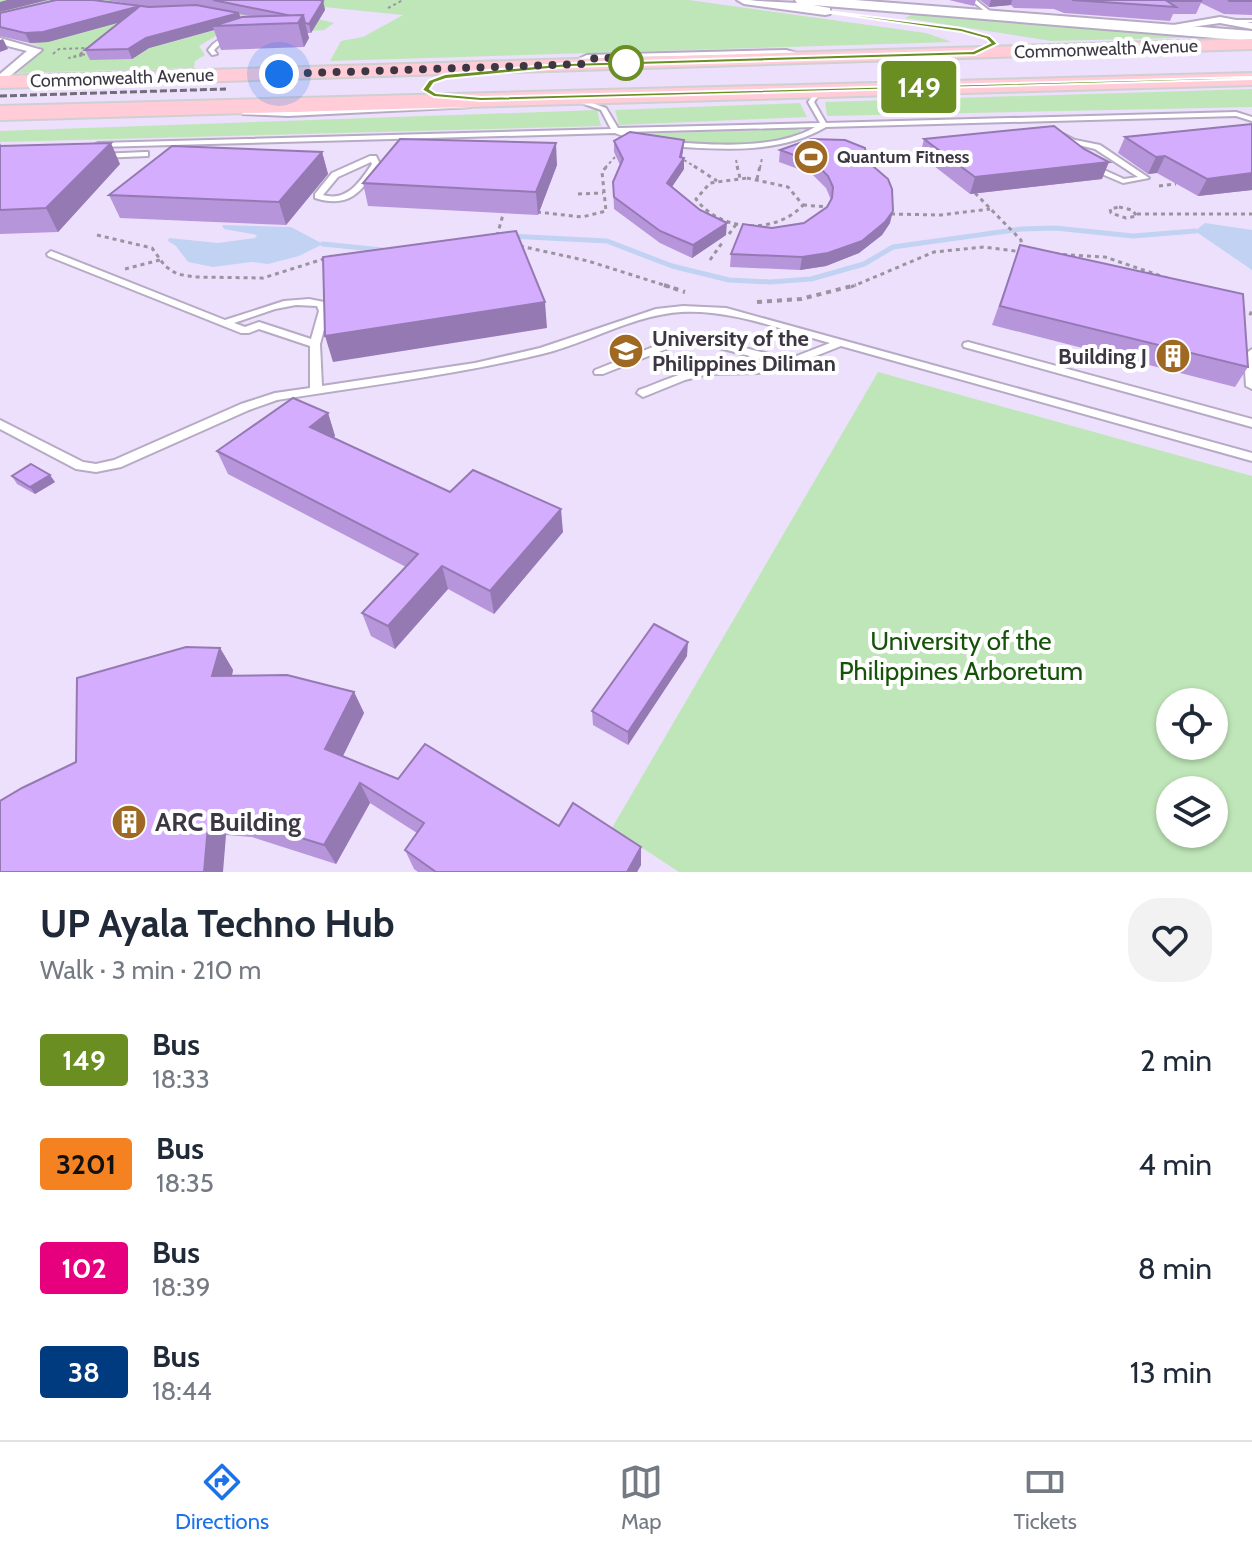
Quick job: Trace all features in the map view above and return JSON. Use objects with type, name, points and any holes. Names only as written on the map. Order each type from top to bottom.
[{"type":"main road","points":[[744,0],[949,28]]},
{"type":"main road","points":[[802,0],[1252,36]]},
{"type":"main road","name":"Commonwealth Avenue","points":[[0,81],[120,73],[305,74],[816,58],[978,44],[1252,44]]},
{"type":"main road","points":[[481,99],[434,95],[425,87],[445,77],[576,65]]},
{"type":"main road","points":[[305,74],[359,78],[378,85],[371,94],[352,101]]},
{"type":"main road","name":"Commonwealth Avenue","points":[[0,113],[352,101],[1252,79]]},
{"type":"street","points":[[1156,29],[1211,16],[1252,21]]},
{"type":"street","points":[[0,41],[36,50],[0,81]]},
{"type":"lane","points":[[973,0],[989,12]]},
{"type":"lane","points":[[214,54],[211,50],[223,39],[239,38]]},
{"type":"lane","points":[[576,65],[587,57],[672,54],[786,52],[816,58]]},
{"type":"lane","points":[[820,89],[811,102],[824,125]]},
{"type":"lane","points":[[167,108],[304,114],[428,110],[563,96],[604,109],[615,130],[623,136],[645,141]]},
{"type":"lane","points":[[92,145],[1033,118],[1252,116]]},
{"type":"lane","points":[[1033,118],[1073,142],[1097,147],[1145,178],[1123,181],[1090,165]]},
{"type":"lane","points":[[666,144],[754,145],[804,135],[824,125]]},
{"type":"lane","points":[[373,158],[376,164],[353,196],[340,200],[318,196],[335,175],[373,158],[381,137]]},
{"type":"lane","points":[[1067,151],[1065,144],[1073,142]]},
{"type":"lane","points":[[87,156],[145,154]]},
{"type":"lane","points":[[51,254],[245,331],[259,325],[315,344]]},
{"type":"lane","points":[[225,323],[267,308],[308,301],[321,304],[324,311],[315,344],[316,388]]},
{"type":"lane","points":[[0,424],[80,466],[96,468],[117,464],[245,407],[316,388],[475,366],[543,351],[656,312],[683,309],[726,311],[1252,457]]},
{"type":"lane","points":[[599,372],[672,343],[697,339],[789,363]]},
{"type":"lane","points":[[643,393],[682,377],[708,371],[758,370],[789,363],[840,343]]},
{"type":"lane","points":[[968,345],[1252,423]]},
{"type":"lane","points":[[1252,352],[1249,355],[1252,386]]},
{"type":"path","points":[[388,8],[403,0]]},
{"type":"path","points":[[48,58],[59,49],[87,48],[80,54]]},
{"type":"path","points":[[757,179],[764,152]]},
{"type":"path","points":[[735,154],[740,178]]},
{"type":"path","points":[[527,212],[582,217],[606,211],[602,172],[615,157]]},
{"type":"path","points":[[683,159],[717,181]]},
{"type":"path","points":[[757,179],[793,190],[801,197],[803,205],[799,213],[773,224],[737,223],[708,214],[698,204],[699,192],[717,181],[757,179]]},
{"type":"path","points":[[578,194],[603,193]]},
{"type":"path","points":[[975,193],[1021,240],[1023,253]]},
{"type":"path","points":[[803,205],[830,208]]},
{"type":"path","points":[[1137,214],[1136,217],[1126,218],[1113,214],[1110,209],[1124,208],[1137,214],[1162,216],[1218,210],[1252,214]]},
{"type":"path","points":[[891,218],[891,212],[941,215],[990,209]]},
{"type":"path","points":[[495,246],[502,211],[515,211]]},
{"type":"path","points":[[729,234],[737,223]]},
{"type":"path","points":[[97,235],[152,248],[160,260],[177,274],[263,278],[329,256],[342,257]]},
{"type":"path","points":[[710,260],[722,243]]},
{"type":"path","points":[[518,246],[561,254],[686,293]]},
{"type":"path","points":[[744,302],[801,299],[847,289],[934,252],[984,247],[1033,253]]},
{"type":"path","points":[[1054,254],[1105,257],[1172,279]]},
{"type":"path","points":[[134,265],[160,260]]},
{"type":"path","points":[[1234,305],[1252,314]]},
{"type":"shaded area","name":"University of the Philippines Diliman","points":[[0,0],[1252,0],[1252,872],[0,872]]},
{"type":"green space","points":[[0,0],[242,0],[334,23],[324,30],[219,34],[199,46],[205,55],[195,61],[194,68],[18,73],[40,52],[39,46],[0,35]]},
{"type":"green space","points":[[255,0],[689,0],[926,33],[952,42],[330,61],[341,41],[363,37],[403,15]]},
{"type":"green space","points":[[913,14],[1214,37],[1051,41],[905,18]]},
{"type":"green space","points":[[1252,89],[1252,107],[827,116],[825,102]]},
{"type":"green space","points":[[800,103],[807,117],[619,125],[615,110]]},
{"type":"green space","points":[[597,110],[601,126],[0,142],[0,131]]},
{"type":"green space","points":[[802,131],[784,138],[743,144],[679,141],[639,134]]},
{"type":"green space","name":"University of the Philippines Arboretum","points":[[878,372],[1252,476],[1252,872],[679,872],[612,828]]},
{"type":"water","points":[[1205,223],[1252,230],[1252,270],[1195,231]]},
{"type":"water","points":[[222,225],[291,227],[323,244],[299,256],[268,264],[251,262],[213,267],[188,262],[168,241],[169,238],[218,243],[255,238],[257,235],[224,229]]},
{"type":"building","points":[[56,0],[93,0],[149,7],[196,5],[239,13],[146,38],[128,49],[85,50],[140,6],[43,32],[25,33],[0,27],[0,13]]},
{"type":"building","points":[[213,0],[323,1],[309,24],[305,23],[303,15],[292,16]]},
{"type":"building","points":[[1072,0],[1202,1],[1167,1],[1176,7]]},
{"type":"building","points":[[303,15],[298,23],[213,26],[242,17]]},
{"type":"building","points":[[1252,124],[1252,173],[1207,179],[1165,156],[1156,157],[1125,137]]},
{"type":"building","points":[[1054,126],[1084,149],[1109,162],[975,177],[924,139]]},
{"type":"building","points":[[630,132],[684,140],[680,157],[684,158],[667,183],[700,210],[727,223],[693,245],[660,231],[614,197],[613,182],[623,159],[614,141]]},
{"type":"building","points":[[400,139],[556,143],[536,192],[363,183]]},
{"type":"building","points":[[811,139],[845,140],[865,148],[867,161],[888,179],[892,189],[893,211],[862,241],[828,253],[802,257],[731,254],[743,224],[772,228],[804,223],[827,207],[833,187],[828,176],[814,162],[780,150]]},
{"type":"building","points":[[111,143],[46,208],[0,210],[0,146]]},
{"type":"building","points":[[172,146],[322,152],[279,202],[109,195]]},
{"type":"building","points":[[516,231],[545,302],[325,336],[323,257]]},
{"type":"building","name":"Building J","points":[[1020,245],[1243,294],[1248,367],[1000,306]]},
{"type":"building","points":[[293,398],[328,413],[310,427],[450,492],[473,470],[561,509],[490,591],[442,566],[388,626],[362,613],[418,554],[217,451]]},
{"type":"building","points":[[31,464],[50,475],[30,487],[12,476]]},
{"type":"building","points":[[654,624],[688,642],[628,732],[592,711]]},
{"type":"building","points":[[186,647],[220,648],[212,676],[287,675],[354,692],[325,749],[398,779],[425,744],[559,826],[573,803],[641,847],[627,872],[436,872],[405,850],[424,823],[360,783],[324,845],[237,818],[209,815],[204,872],[0,872],[0,801],[76,762],[77,678]]},
{"type":"waterway","points":[[509,236],[607,241],[672,266],[729,280],[770,282],[811,279],[864,264],[893,247],[1022,229],[1055,228],[1133,236],[1195,231]]},
{"type":"waterway","points":[[323,244],[382,250]]},
{"type":"railway","points":[[0,96],[226,89]]},
{"type":"bus line","name":"149","points":[[744,0],[961,30],[988,37],[995,44],[975,53],[569,65],[456,75],[432,81],[425,87],[428,93],[434,95],[481,99],[1252,79]]},
{"type":"place","name":"Quantum Fitness","points":[[811,157]]},
{"type":"place","name":"University of the Philippines Diliman","points":[[626,351]]},
{"type":"place","name":"Building J","points":[[1173,356]]},
{"type":"place","name":"ARC Building","points":[[129,822]]},
{"type":"route","points":[[279,74],[584,64],[595,58],[627,58],[626,63]]}]
